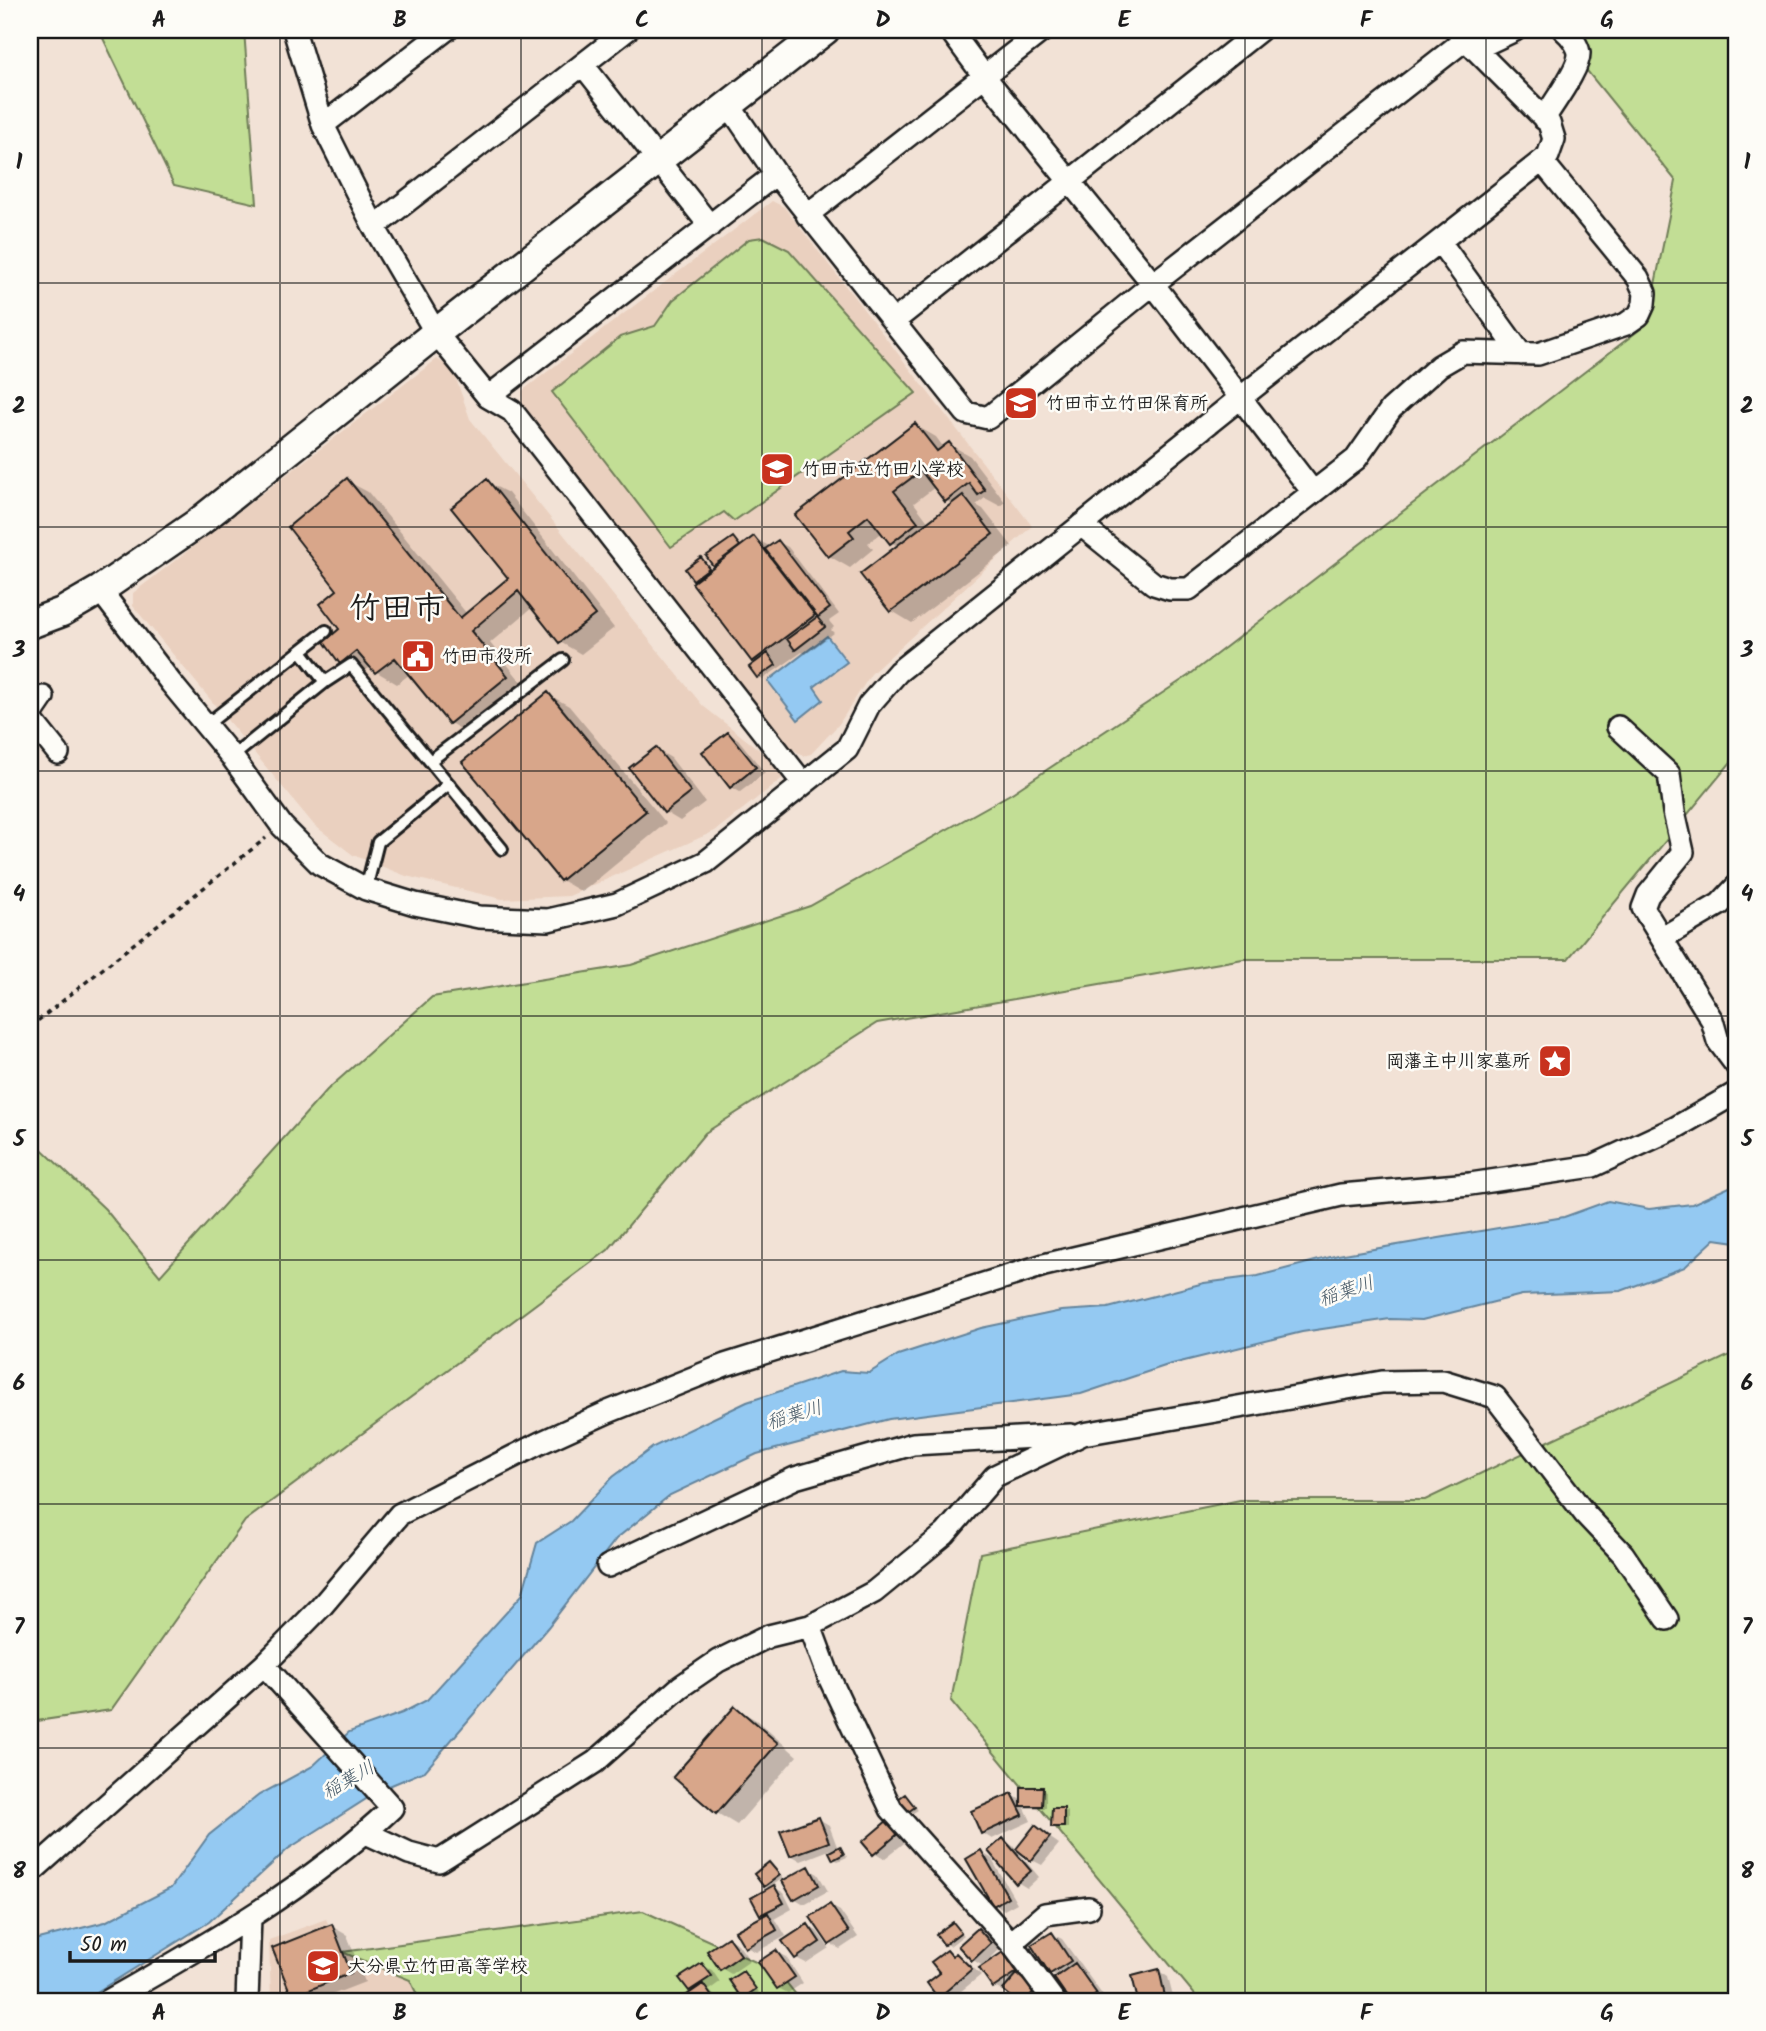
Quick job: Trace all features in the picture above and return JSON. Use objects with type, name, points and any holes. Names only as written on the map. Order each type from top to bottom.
[{"type":"street","points":[[294,30],[323,125],[374,227],[436,334],[488,397],[512,411],[803,783]]},
{"type":"street","points":[[323,125],[418,38],[446,30]]},
{"type":"street","points":[[374,227],[627,30]]},
{"type":"street","points":[[30,624],[62,612],[100,590],[199,522],[825,30]]},
{"type":"street","points":[[950,30],[984,76],[1153,284],[1313,492]]},
{"type":"street","points":[[807,215],[1044,30]]},
{"type":"street","points":[[894,321],[1260,30]]},
{"type":"street","points":[[729,105],[807,215],[966,413],[988,418],[1153,284],[1466,39],[1515,30]]},
{"type":"street","points":[[1544,119],[1576,65],[1579,54],[1564,30]]},
{"type":"street","points":[[100,590],[232,757],[282,826],[320,864],[366,889],[415,904],[479,917],[548,920],[617,904],[706,862],[847,749],[870,705],[898,672],[1548,156],[1554,139],[1549,123],[1466,39]]},
{"type":"street","points":[[583,65],[710,226]]},
{"type":"street","points":[[1081,525],[1154,584],[1170,589],[1189,589],[1356,459],[1391,409],[1438,366],[1463,352],[1538,354],[1626,324],[1639,315],[1645,293],[1638,278],[1542,161]]},
{"type":"street","points":[[488,397],[776,174]]},
{"type":"street","points":[[1440,242],[1521,354]]},
{"type":"street","points":[[43,697],[30,717],[58,753]]},
{"type":"street","points":[[1618,727],[1669,774],[1683,852],[1648,895],[1643,908],[1712,1020],[1718,1041],[1736,1065]]},
{"type":"street","points":[[1662,938],[1720,904],[1736,887]]},
{"type":"street","points":[[30,1873],[269,1669],[400,1514],[540,1443],[608,1412],[725,1365],[1044,1265],[1341,1195],[1470,1184],[1593,1166],[1675,1128],[1736,1093]]},
{"type":"street","points":[[608,1566],[795,1478],[913,1444],[1083,1434],[1382,1382],[1443,1381],[1495,1397],[1585,1514],[1623,1553],[1667,1619]]},
{"type":"street","points":[[366,1833],[409,1853],[439,1861],[594,1762],[680,1686],[718,1661],[769,1636],[810,1626],[874,1592],[945,1534],[995,1476],[1083,1434]]},
{"type":"street","points":[[810,1626],[829,1676],[891,1809],[1011,1942],[1054,2001]]},
{"type":"street","points":[[108,2001],[250,1917],[366,1833],[392,1808],[389,1801],[269,1669]]},
{"type":"street","points":[[1011,1942],[1045,1914],[1089,1908]]},
{"type":"street","points":[[247,2001],[250,1917]]},
{"type":"lane","points":[[206,725],[326,631]]},
{"type":"lane","points":[[301,651],[325,682]]},
{"type":"lane","points":[[430,761],[564,660]]},
{"type":"lane","points":[[232,757],[325,682],[351,665],[502,849]]},
{"type":"lane","points":[[366,889],[379,842],[449,784]]},
{"type":"path","points":[[30,1027],[282,826]]},
{"type":"shaded area","name":"竹田市立竹田小学校","points":[[772,201],[784,207],[1032,526],[871,674],[839,724],[811,754],[803,756],[787,745],[521,412],[522,391]]},
{"type":"shaded area","name":"竹田市役所","points":[[437,359],[453,370],[470,419],[703,706],[789,773],[715,831],[569,896],[502,899],[406,876],[353,855],[314,825],[133,606],[133,593]]},
{"type":"shaded area","name":"大分県立竹田高等学校","points":[[326,1919],[342,1952],[410,1980],[420,2001],[271,2001],[269,1940]]},
{"type":"green space","points":[[99,30],[244,30],[257,204],[174,185]]},
{"type":"green space","points":[[1554,30],[1736,30],[1736,756],[1568,959],[1243,959],[877,1023],[705,1133],[608,1250],[245,1521],[111,1710],[30,1722],[30,1138],[105,1209],[160,1276],[327,1090],[432,997],[631,965],[810,906],[1012,793],[1188,676],[1647,324],[1676,181]]},
{"type":"green space","points":[[763,237],[789,250],[916,393],[734,521],[724,512],[671,547],[552,392],[620,337],[655,326],[673,300],[749,239]]},
{"type":"green space","points":[[1736,1352],[1736,2001],[1200,2001],[951,1701],[980,1553],[1240,1500],[1425,1500]]},
{"type":"green space","points":[[643,1911],[778,1972],[801,2001],[420,2001],[410,1980],[342,1952]]},
{"type":"water","points":[[827,636],[847,662],[814,687],[823,700],[798,720],[768,681]]},
{"type":"water","name":"稲葉川","points":[[1736,1184],[1736,1242],[1715,1239],[1685,1267],[1621,1291],[1522,1295],[1422,1320],[1390,1319],[1302,1332],[1168,1365],[1081,1394],[889,1419],[757,1454],[670,1495],[616,1539],[548,1627],[425,1771],[382,1789],[288,1849],[209,1922],[95,1993],[63,2001],[30,2001],[30,1941],[105,1922],[171,1888],[209,1835],[259,1795],[313,1766],[349,1732],[402,1713],[427,1700],[522,1595],[537,1543],[571,1521],[613,1477],[653,1447],[747,1402],[841,1371],[869,1373],[898,1355],[981,1328],[1061,1311],[1108,1308],[1204,1283],[1258,1276],[1338,1255],[1564,1217],[1608,1201],[1649,1209],[1692,1204]]},
{"type":"building","points":[[915,423],[937,451],[949,442],[985,490],[978,495],[969,483],[945,502],[921,471],[894,491],[918,522],[890,544],[868,516],[849,531],[854,537],[828,557],[795,515]]},
{"type":"building","points":[[347,478],[460,618],[508,578],[451,508],[487,479],[595,615],[559,643],[518,591],[471,631],[508,676],[449,724],[395,658],[375,673],[356,651],[340,664],[324,642],[339,629],[320,604],[337,590],[288,527]]},
{"type":"building","points":[[963,495],[993,534],[890,612],[860,574]]},
{"type":"building","points":[[754,536],[815,615],[752,662],[692,583]]},
{"type":"building","points":[[733,537],[740,546],[713,566],[706,556]]},
{"type":"building","points":[[778,540],[830,608],[818,617],[765,549]]},
{"type":"building","points":[[701,557],[709,568],[693,580],[685,569]]},
{"type":"building","points":[[817,617],[825,627],[795,650],[787,639]]},
{"type":"building","points":[[768,653],[776,665],[757,678],[749,667]]},
{"type":"building","points":[[548,692],[646,811],[560,881],[462,762]]},
{"type":"building","points":[[728,732],[756,767],[730,788],[702,752]]},
{"type":"building","points":[[656,747],[691,792],[664,813],[629,768]]},
{"type":"building","points":[[735,1706],[778,1743],[716,1814],[673,1777]]},
{"type":"building","points":[[1021,1787],[1043,1787],[1042,1806],[1021,1806]]},
{"type":"building","points":[[1012,1793],[1023,1815],[981,1834],[971,1811]]},
{"type":"building","points":[[905,1794],[915,1807],[908,1812],[898,1799]]},
{"type":"building","points":[[1052,1808],[1064,1808],[1064,1827],[1051,1827]]},
{"type":"building","points":[[819,1817],[829,1842],[790,1856],[780,1831]]},
{"type":"building","points":[[888,1820],[899,1833],[873,1855],[862,1842]]},
{"type":"building","points":[[1035,1825],[1050,1837],[1031,1861],[1016,1849]]},
{"type":"building","points":[[1003,1838],[1031,1871],[1016,1884],[988,1851]]},
{"type":"building","points":[[840,1846],[844,1854],[833,1860],[829,1852]]},
{"type":"building","points":[[981,1850],[1008,1897],[993,1906],[966,1859]]},
{"type":"building","points":[[769,1862],[780,1875],[764,1887],[754,1874]]},
{"type":"building","points":[[809,1866],[819,1885],[793,1900],[782,1881]]},
{"type":"building","points":[[774,1885],[784,1903],[760,1915],[751,1898]]},
{"type":"building","points":[[830,1904],[849,1932],[829,1945],[810,1917]]},
{"type":"building","points":[[768,1913],[777,1930],[745,1948],[735,1931]]},
{"type":"building","points":[[953,1922],[961,1932],[944,1945],[936,1934]]},
{"type":"building","points":[[332,1924],[351,1973],[292,1997],[272,1948]]},
{"type":"building","points":[[808,1924],[820,1942],[795,1959],[782,1941]]},
{"type":"building","points":[[978,1928],[991,1943],[972,1961],[958,1946]]},
{"type":"building","points":[[1052,1932],[1071,1961],[1050,1974],[1031,1945]]},
{"type":"building","points":[[728,1937],[741,1955],[720,1970],[707,1951]]},
{"type":"building","points":[[776,1950],[795,1977],[777,1989],[758,1962]]},
{"type":"building","points":[[947,1950],[952,1956],[956,1953],[972,1969],[938,1998],[927,1983],[940,1973],[931,1962]]},
{"type":"building","points":[[1003,1952],[1017,1972],[993,1988],[979,1968]]},
{"type":"building","points":[[702,1963],[712,1976],[689,1991],[679,1978]]},
{"type":"building","points":[[1075,1963],[1097,1994],[1087,2001],[1070,2001],[1054,1978]]},
{"type":"building","points":[[1159,1969],[1166,2001],[1138,2001],[1132,1976]]},
{"type":"building","points":[[743,1971],[756,1989],[742,1999],[729,1980]]},
{"type":"building","points":[[1017,1974],[1035,1990],[1026,2001],[1016,2001],[1003,1990]]},
{"type":"building","points":[[703,1984],[715,2001],[687,2001],[684,1997]]},
{"type":"place","name":"竹田市立竹田保育所","points":[[1021,403]]},
{"type":"place","name":"竹田市立竹田小学校","points":[[777,469]]},
{"type":"place","name":"竹田市役所","points":[[418,656]]},
{"type":"place","name":"岡藩主中川家墓所","points":[[1555,1061]]},
{"type":"place","name":"大分県立竹田高等学校","points":[[323,1966]]},
{"type":"district","name":"竹田市","points":[[397,607]]}]
